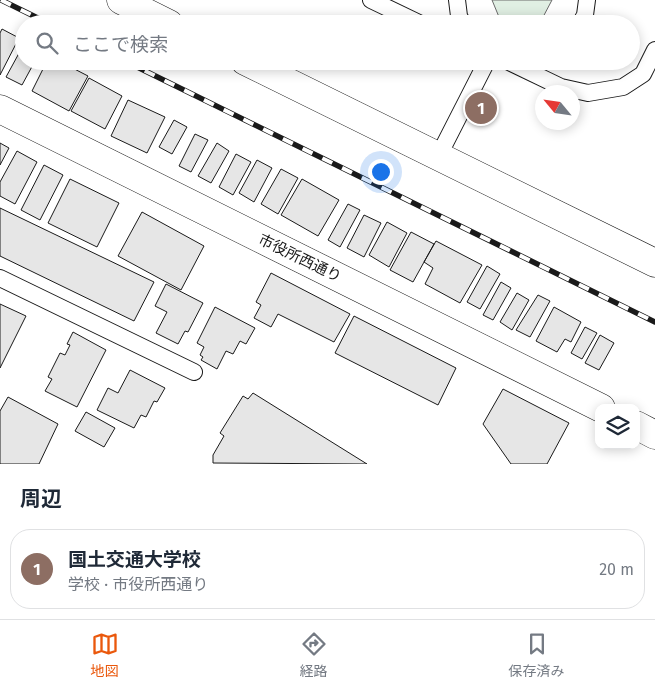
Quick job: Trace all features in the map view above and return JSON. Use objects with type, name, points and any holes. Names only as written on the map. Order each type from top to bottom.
[{"type":"street","points":[[121,0],[151,15]]},
{"type":"street","points":[[263,70],[655,263]]},
{"type":"street","name":"市役所西通り","points":[[0,109],[595,405]]},
{"type":"street","points":[[640,428],[655,435]]},
{"type":"lane","points":[[372,0],[403,15]]},
{"type":"lane","points":[[457,0],[459,15]]},
{"type":"lane","points":[[585,15],[587,0]]},
{"type":"lane","points":[[526,70],[561,87],[588,92],[623,87],[643,74],[655,50]]},
{"type":"lane","points":[[438,157],[482,70]]},
{"type":"lane","points":[[0,278],[194,372]]},
{"type":"green space","points":[[492,0],[552,0],[544,15],[498,15]]},
{"type":"building","points":[[2,29],[15,36],[15,46],[0,75],[0,33]]},
{"type":"building","points":[[15,60],[15,70],[30,70],[22,85],[6,77]]},
{"type":"building","points":[[42,70],[76,70],[88,76],[69,111],[32,91]]},
{"type":"building","points":[[89,78],[122,96],[105,129],[71,111]]},
{"type":"building","points":[[128,100],[165,117],[147,153],[111,136]]},
{"type":"building","points":[[174,120],[187,127],[172,154],[159,147]]},
{"type":"building","points":[[195,134],[208,140],[191,172],[179,166]]},
{"type":"building","points":[[0,143],[9,148],[0,165]]},
{"type":"building","points":[[217,143],[229,151],[211,183],[198,176]]},
{"type":"building","points":[[17,151],[37,162],[15,204],[0,196],[0,182]]},
{"type":"building","points":[[236,154],[251,162],[233,195],[219,187]]},
{"type":"building","points":[[257,160],[272,168],[254,202],[239,193]]},
{"type":"building","points":[[44,165],[63,175],[40,220],[21,210]]},
{"type":"building","points":[[281,169],[298,178],[278,214],[261,204]]},
{"type":"building","points":[[70,179],[119,203],[97,247],[48,223]]},
{"type":"building","points":[[302,179],[339,200],[318,236],[281,215]]},
{"type":"building","points":[[348,204],[360,210],[340,247],[328,240]]},
{"type":"building","points":[[0,208],[154,282],[134,321],[0,256]]},
{"type":"building","points":[[142,212],[204,246],[181,290],[118,256]]},
{"type":"building","points":[[364,215],[381,223],[364,257],[347,248]]},
{"type":"building","points":[[387,222],[407,233],[389,267],[369,255]]},
{"type":"building","points":[[411,232],[434,244],[413,282],[390,270]]},
{"type":"building","points":[[436,241],[482,265],[460,303],[425,284],[433,268],[424,262]]},
{"type":"building","points":[[487,266],[500,274],[480,309],[467,302]]},
{"type":"building","points":[[271,273],[350,314],[334,342],[278,314],[271,327],[254,318],[261,305],[256,302]]},
{"type":"building","points":[[501,282],[511,288],[493,320],[483,315]]},
{"type":"building","points":[[166,284],[203,303],[188,332],[185,331],[178,344],[156,333],[167,312],[155,306]]},
{"type":"building","points":[[517,293],[529,300],[512,330],[500,322]]},
{"type":"building","points":[[538,295],[550,301],[530,337],[516,330]]},
{"type":"building","points":[[0,304],[26,316],[0,368]]},
{"type":"building","points":[[215,307],[255,328],[246,344],[240,341],[233,354],[226,351],[217,369],[201,360],[203,357],[200,355],[204,347],[197,343]]},
{"type":"building","points":[[554,307],[581,322],[571,342],[565,339],[557,352],[536,341]]},
{"type":"building","points":[[354,316],[456,368],[438,405],[335,353]]},
{"type":"building","points":[[585,327],[597,333],[582,359],[571,353]]},
{"type":"building","points":[[73,332],[106,350],[77,407],[45,391],[52,379],[48,377],[60,353],[65,355],[70,345],[67,344]]},
{"type":"building","points":[[600,335],[614,343],[599,370],[585,363]]},
{"type":"building","points":[[130,370],[165,388],[157,402],[154,401],[146,417],[141,415],[134,428],[97,410],[108,388],[118,393]]},
{"type":"building","points":[[503,389],[569,423],[547,464],[511,464],[483,424]]},
{"type":"building","points":[[253,393],[367,464],[213,463],[213,455],[224,436],[220,433],[243,396],[248,399]]},
{"type":"building","points":[[8,397],[58,424],[39,464],[0,464],[0,411]]},
{"type":"building","points":[[86,412],[115,428],[104,447],[75,431]]},
{"type":"railway","points":[[1,0],[32,15]]},
{"type":"railway","points":[[143,70],[655,322]]},
{"type":"place","name":"国土交通大学校","points":[[481,108]]}]
